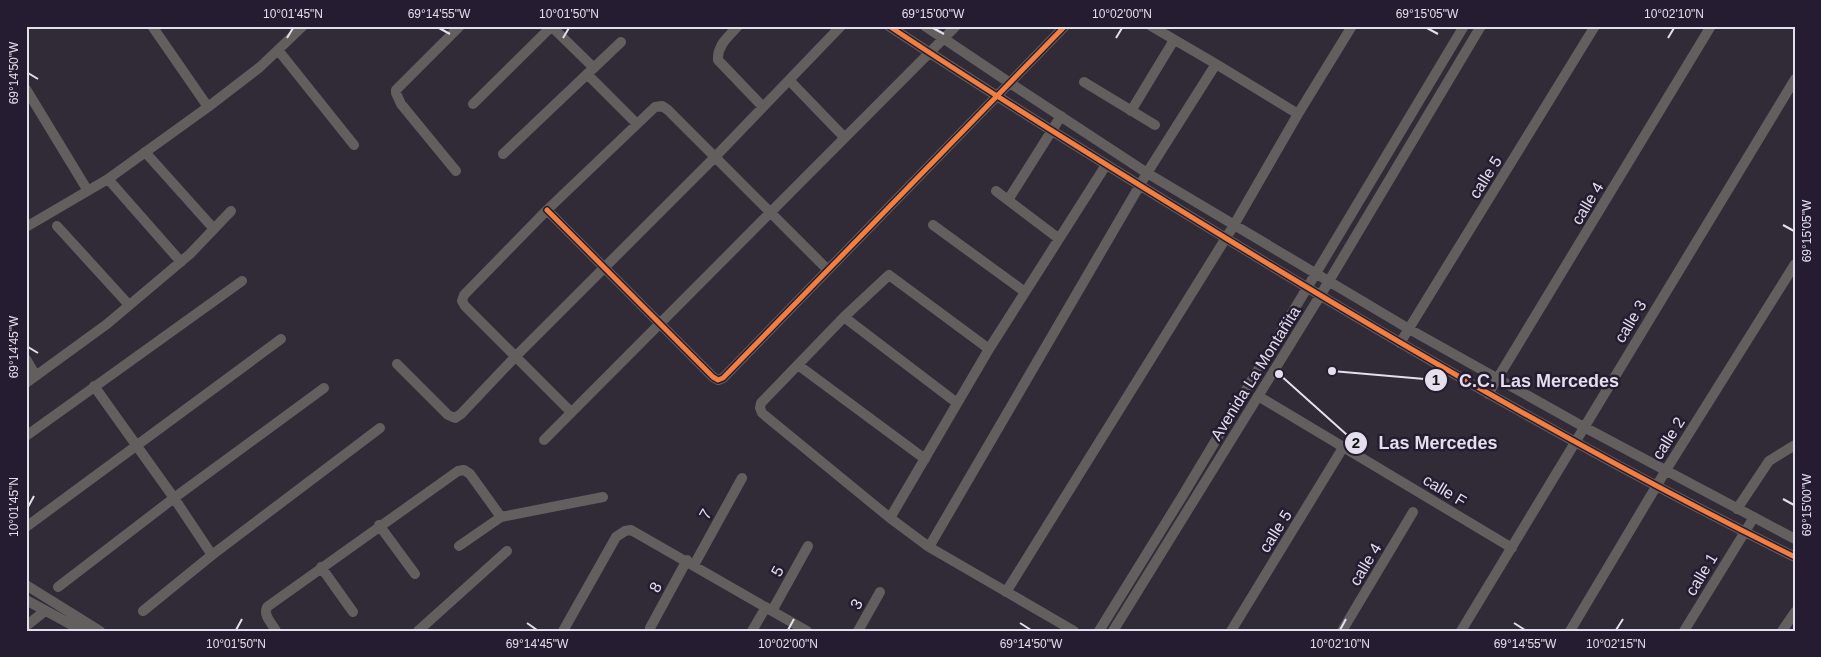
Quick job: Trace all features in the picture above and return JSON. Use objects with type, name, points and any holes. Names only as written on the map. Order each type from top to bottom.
[{"type":"street","points":[[152,26],[208,107]]},
{"type":"street","points":[[26,227],[108,179],[208,107],[260,67],[303,26]]},
{"type":"street","points":[[456,171],[401,104],[396,90],[460,26]]},
{"type":"street","points":[[474,104],[552,26],[637,124]]},
{"type":"street","points":[[738,26],[720,46],[718,60],[763,107]]},
{"type":"street","points":[[397,364],[448,415],[455,418],[461,414],[516,356],[715,157],[841,26]]},
{"type":"street","points":[[889,26],[1106,165],[1400,343],[1488,394],[1656,486],[1795,557]]},
{"type":"street","points":[[925,26],[1010,84],[1147,172],[1409,329],[1584,426],[1795,539]]},
{"type":"street","points":[[544,440],[956,26]]},
{"type":"street","points":[[547,210],[712,377],[718,380],[828,270],[1065,26]]},
{"type":"street","points":[[1151,26],[1170,34],[1298,114]]},
{"type":"street","name":"Avenida La Montañita","points":[[1098,631],[1183,495],[1464,26]]},
{"type":"street","name":"Avenida La Montañita","points":[[1113,631],[1330,281],[1481,26]]},
{"type":"street","name":"calle 5","points":[[1400,343],[1595,26]]},
{"type":"street","name":"calle 4","points":[[1488,394],[1711,26]]},
{"type":"street","points":[[1006,592],[1234,225],[1348,28]]},
{"type":"street","points":[[1131,111],[1170,34]]},
{"type":"street","points":[[503,154],[621,42]]},
{"type":"street","points":[[278,50],[354,146]]},
{"type":"street","points":[[929,547],[1147,172],[1216,64]]},
{"type":"street","name":"calle 3","points":[[1461,631],[1795,79]]},
{"type":"street","points":[[789,80],[844,137]]},
{"type":"street","points":[[1084,82],[1154,125]]},
{"type":"street","points":[[26,89],[88,191]]},
{"type":"street","points":[[571,412],[462,301],[464,295],[547,210],[655,107],[662,106],[828,270]]},
{"type":"street","points":[[1008,200],[1061,116]]},
{"type":"street","points":[[145,152],[214,229]]},
{"type":"street","points":[[890,518],[989,349],[1106,165]]},
{"type":"street","points":[[108,179],[180,262]]},
{"type":"street","points":[[996,191],[1058,238]]},
{"type":"street","points":[[26,383],[129,305],[180,262],[231,211]]},
{"type":"street","points":[[933,225],[1025,292]]},
{"type":"street","points":[[57,226],[129,305]]},
{"type":"street","name":"calle 2","points":[[1570,631],[1656,486],[1795,264]]},
{"type":"street","points":[[989,349],[892,276],[888,276],[844,317],[761,403],[760,408],[762,413],[890,518],[929,547],[1074,631]]},
{"type":"street","points":[[26,436],[242,281]]},
{"type":"street","points":[[844,317],[957,403]]},
{"type":"street","points":[[29,523],[281,339]]},
{"type":"street","points":[[26,359],[36,376]]},
{"type":"street","points":[[798,365],[925,460]]},
{"type":"street","points":[[94,386],[212,555]]},
{"type":"street","points":[[58,587],[174,498],[324,388]]},
{"type":"street","name":"calle F","points":[[1258,396],[1512,548]]},
{"type":"street","points":[[143,611],[212,555],[380,428]]},
{"type":"street","points":[[1737,509],[1770,461],[1795,445]]},
{"type":"street","name":"calle 5","points":[[1230,631],[1344,446]]},
{"type":"street","points":[[276,631],[265,611],[267,606],[458,471],[464,470],[470,474],[501,517]]},
{"type":"street","name":"7","points":[[690,562],[742,478]]},
{"type":"street","points":[[459,546],[501,517],[603,497]]},
{"type":"street","name":"calle 4","points":[[1342,631],[1413,512]]},
{"type":"street","name":"calle 1","points":[[1684,631],[1754,517]]},
{"type":"street","points":[[379,526],[415,574]]},
{"type":"street","points":[[563,631],[616,537],[625,531],[631,530],[690,562],[807,631]]},
{"type":"street","name":"5","points":[[752,631],[769,609],[808,546]]},
{"type":"street","points":[[418,631],[507,550]]},
{"type":"street","name":"8","points":[[650,628],[690,562]]},
{"type":"street","points":[[321,567],[353,612]]},
{"type":"street","points":[[26,585],[100,631]]},
{"type":"street","name":"3","points":[[858,631],[880,592]]},
{"type":"street","points":[[26,600],[83,631]]},
{"type":"street","points":[[26,626],[45,611]]},
{"type":"street","points":[[1782,631],[1795,612]]},
{"type":"cycle path","points":[[889,26],[1097,159],[1435,363],[1649,482],[1795,557]]},
{"type":"cycle path","points":[[547,210],[718,380],[723,378],[1065,26]]},
{"type":"place","name":"C.C. Las Mercedes","points":[[1332,371]]},
{"type":"place","name":"Las Mercedes","points":[[1279,374]]}]
